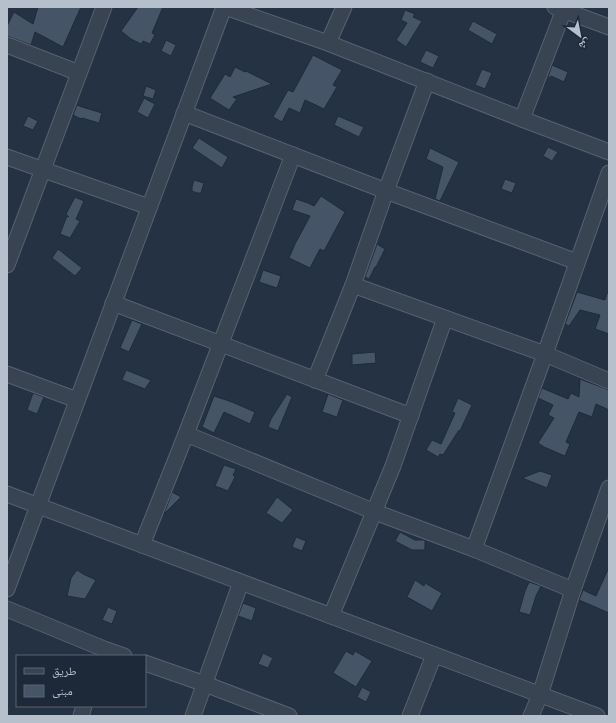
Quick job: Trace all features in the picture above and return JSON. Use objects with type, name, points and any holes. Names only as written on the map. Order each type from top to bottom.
[{"type":"street","points":[[7,265],[104,7]]},
{"type":"street","points":[[7,589],[224,7],[328,43],[609,152]]},
{"type":"street","points":[[328,43],[344,7]]},
{"type":"street","points":[[522,119],[561,8],[609,28]]},
{"type":"street","points":[[7,45],[79,72]]},
{"type":"street","points":[[315,380],[353,285],[427,81]]},
{"type":"street","points":[[184,113],[386,191],[577,262]]},
{"type":"street","points":[[142,545],[293,154]]},
{"type":"street","points":[[7,157],[149,207]]},
{"type":"street","points":[[474,549],[609,173]]},
{"type":"street","points":[[353,285],[545,354],[609,381]]},
{"type":"street","points":[[113,303],[411,416]]},
{"type":"street","points":[[332,616],[375,512],[411,416],[445,318]]},
{"type":"street","points":[[7,374],[77,400]]},
{"type":"street","points":[[186,434],[375,512],[474,549],[574,590]]},
{"type":"street","points":[[532,716],[609,488]]},
{"type":"street","points":[[7,494],[597,716]]},
{"type":"street","points":[[193,716],[241,582]]},
{"type":"street","points":[[7,609],[103,652],[119,655]]},
{"type":"street","points":[[410,716],[434,655]]},
{"type":"street","points":[[146,663],[289,716]]},
{"type":"building","points":[[38,7],[81,7],[63,47],[35,32],[31,45],[7,36],[7,26],[14,12],[33,24]]},
{"type":"building","points":[[138,7],[163,7],[152,33],[155,35],[150,44],[143,41],[141,44],[131,39],[121,31]]},
{"type":"building","points":[[405,10],[415,14],[413,17],[422,21],[406,47],[396,40],[407,23],[401,20]]},
{"type":"building","points":[[473,21],[497,34],[492,44],[468,30]]},
{"type":"building","points":[[166,40],[176,45],[171,56],[161,51]]},
{"type":"building","points":[[426,50],[439,56],[433,68],[420,62]]},
{"type":"building","points":[[313,55],[342,70],[333,85],[337,87],[324,109],[305,100],[300,113],[289,108],[282,122],[273,117],[288,90],[293,92]]},
{"type":"building","points":[[552,65],[568,72],[564,82],[551,76],[550,78],[548,77]]},
{"type":"building","points":[[235,67],[272,84],[233,97],[237,99],[229,110],[210,98],[225,74],[230,77]]},
{"type":"building","points":[[482,69],[492,73],[485,89],[475,85]]},
{"type":"building","points":[[146,86],[156,90],[153,99],[143,96]]},
{"type":"building","points":[[144,98],[155,104],[148,118],[137,112]]},
{"type":"building","points":[[77,105],[102,113],[99,123],[81,119],[73,115]]},
{"type":"building","points":[[28,116],[38,121],[33,130],[23,126]]},
{"type":"building","points":[[338,116],[364,127],[359,137],[334,125]]},
{"type":"building","points":[[199,138],[228,157],[222,168],[192,148]]},
{"type":"building","points":[[548,147],[558,152],[552,161],[543,156]]},
{"type":"building","points":[[430,148],[459,162],[440,201],[435,199],[443,167],[426,159]]},
{"type":"building","points":[[505,179],[516,183],[512,193],[501,189]]},
{"type":"building","points":[[194,180],[204,183],[201,193],[192,191]]},
{"type":"building","points":[[321,196],[345,212],[324,251],[320,249],[310,268],[289,258],[310,216],[292,210],[296,199],[314,206]]},
{"type":"building","points":[[75,197],[84,201],[76,219],[80,221],[70,238],[60,234],[67,216],[69,217],[66,214]]},
{"type":"building","points":[[377,244],[385,249],[369,279],[365,277]]},
{"type":"building","points":[[58,249],[82,268],[75,276],[52,258]]},
{"type":"building","points":[[263,270],[281,276],[277,288],[259,282]]},
{"type":"building","points":[[577,292],[605,300],[607,293],[609,293],[609,334],[595,329],[600,315],[580,310],[569,326],[565,324]]},
{"type":"building","points":[[132,320],[142,324],[129,352],[120,348]]},
{"type":"building","points":[[375,352],[376,363],[352,365],[352,354]]},
{"type":"building","points":[[126,370],[151,380],[145,389],[122,380]]},
{"type":"building","points":[[580,379],[609,390],[609,410],[596,404],[592,417],[579,412],[566,442],[570,444],[565,456],[538,443],[554,418],[548,415],[553,405],[538,398],[542,388],[568,399],[571,393],[579,397]]},
{"type":"building","points":[[33,393],[44,397],[37,414],[27,410]]},
{"type":"building","points":[[287,394],[292,397],[278,431],[268,427],[271,419]]},
{"type":"building","points":[[328,394],[343,400],[337,417],[322,412]]},
{"type":"building","points":[[214,396],[255,412],[250,424],[224,412],[214,433],[202,427]]},
{"type":"building","points":[[458,398],[472,405],[460,431],[459,430],[443,455],[440,454],[438,457],[426,450],[432,440],[441,444],[455,413],[452,412]]},
{"type":"building","points":[[224,465],[236,469],[233,475],[235,477],[228,491],[215,486]]},
{"type":"building","points":[[540,471],[552,475],[547,488],[522,478]]},
{"type":"building","points":[[172,492],[181,497],[164,514]]},
{"type":"building","points":[[277,497],[293,510],[282,523],[266,513]]},
{"type":"building","points":[[400,532],[415,540],[425,540],[425,550],[412,550],[395,541]]},
{"type":"building","points":[[296,537],[306,541],[302,551],[292,547]]},
{"type":"building","points":[[609,567],[609,613],[579,600],[583,590],[596,596]]},
{"type":"building","points":[[77,570],[96,580],[85,599],[67,596],[71,578]]},
{"type":"building","points":[[415,580],[424,586],[425,583],[442,593],[432,611],[407,597]]},
{"type":"building","points":[[529,582],[541,586],[530,615],[519,612]]},
{"type":"building","points":[[243,603],[256,608],[252,621],[238,616]]},
{"type":"building","points":[[108,607],[117,611],[112,624],[102,620]]},
{"type":"building","points":[[346,651],[353,655],[355,651],[372,661],[356,687],[333,673]]},
{"type":"building","points":[[263,653],[273,658],[268,668],[258,664]]},
{"type":"building","points":[[362,687],[371,692],[366,702],[357,697]]}]
